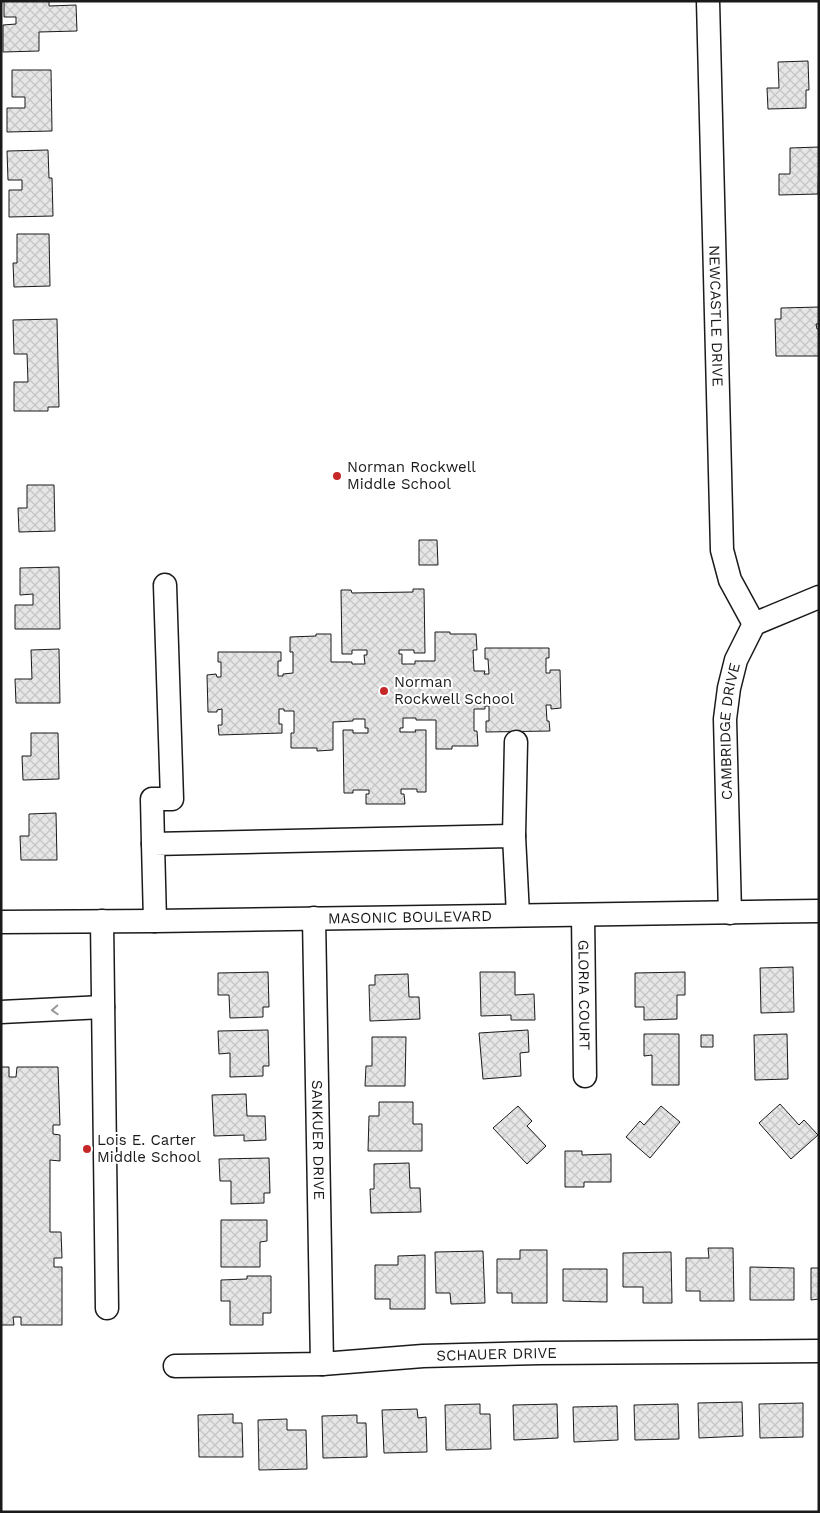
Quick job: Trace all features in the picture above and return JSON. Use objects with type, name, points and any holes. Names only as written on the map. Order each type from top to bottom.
[{"type":"street","name":"NEWCASTLE DRIVE","points":[[708,1],[722,550],[730,580],[754,624]]},
{"type":"street","points":[[155,921],[152,799],[172,799],[165,585]]},
{"type":"street","points":[[754,624],[819,597]]},
{"type":"street","name":"CAMBRIDGE DRIVE","points":[[730,913],[725,719],[729,688],[736,660],[754,624]]},
{"type":"street","points":[[516,742],[514,836],[518,915]]},
{"type":"street","points":[[153,844],[514,836]]},
{"type":"street","name":"MASONIC BOULEVARD","points":[[1,922],[819,911]]},
{"type":"street","name":"GLORIA COURT","points":[[583,915],[585,1076]]},
{"type":"street","name":"SANKUER DRIVE","points":[[314,918],[322,1364]]},
{"type":"street","points":[[102,921],[107,1308]]},
{"type":"street","points":[[1,1012],[103,1007]]},
{"type":"street","name":"SCHAUER DRIVE","points":[[176,1366],[322,1364],[423,1356],[540,1353],[819,1351]]},
{"type":"building","points":[[4,1],[49,1],[49,6],[76,5],[77,31],[39,32],[39,51],[3,52],[3,25],[16,24],[16,17],[4,17]]},
{"type":"building","points":[[808,61],[809,90],[806,90],[806,108],[768,109],[767,88],[779,88],[778,62]]},
{"type":"building","points":[[12,70],[51,70],[52,131],[7,132],[7,108],[25,108],[25,97],[12,97]]},
{"type":"building","points":[[819,147],[818,194],[779,195],[779,174],[790,174],[790,148]]},
{"type":"building","points":[[48,150],[49,178],[52,178],[53,216],[9,217],[9,190],[22,190],[22,180],[8,180],[7,151]]},
{"type":"building","points":[[17,234],[49,234],[50,286],[14,287],[13,263],[17,263]]},
{"type":"building","points":[[819,307],[819,324],[816,324],[817,329],[819,329],[819,356],[776,356],[775,319],[781,319],[781,308]]},
{"type":"building","points":[[57,319],[59,407],[48,407],[48,411],[14,411],[14,382],[28,382],[27,354],[14,354],[13,320]]},
{"type":"building","points":[[27,485],[54,485],[55,531],[19,532],[18,508],[27,508]]},
{"type":"building","points":[[419,540],[437,540],[438,565],[419,565]]},
{"type":"building","points":[[59,567],[60,629],[15,629],[15,605],[33,605],[33,594],[20,595],[20,568]]},
{"type":"building","name":"Norman Rockwell School","points":[[413,589],[424,589],[425,653],[414,653],[414,650],[399,650],[399,654],[402,654],[402,664],[415,664],[415,661],[435,661],[435,632],[476,634],[477,650],[473,650],[474,671],[485,671],[484,674],[489,674],[488,659],[485,659],[485,648],[549,648],[549,658],[546,658],[546,673],[550,673],[550,670],[560,670],[561,708],[551,709],[551,705],[546,705],[550,731],[486,732],[486,721],[489,721],[489,706],[485,706],[485,709],[474,709],[474,731],[477,731],[478,746],[452,746],[452,749],[436,749],[436,720],[403,718],[403,728],[400,728],[400,732],[426,730],[426,792],[417,792],[417,789],[401,789],[401,794],[404,794],[405,804],[366,804],[366,794],[369,794],[369,790],[353,790],[353,793],[344,793],[343,730],[353,730],[353,733],[368,733],[368,728],[365,728],[365,719],[333,722],[333,750],[317,751],[317,748],[291,748],[291,733],[294,733],[294,711],[284,711],[284,709],[279,709],[279,724],[282,724],[282,733],[219,735],[218,725],[222,725],[222,709],[217,710],[217,712],[208,712],[207,675],[216,674],[217,677],[221,677],[221,662],[218,662],[218,652],[281,652],[281,661],[278,661],[278,676],[283,676],[283,674],[293,673],[293,652],[290,652],[290,637],[331,634],[331,662],[365,664],[364,655],[367,655],[367,650],[352,650],[352,654],[342,654],[341,590],[351,590],[352,593],[413,592]]},
{"type":"building","points":[[59,649],[60,703],[16,703],[15,679],[32,679],[31,650]]},
{"type":"building","points":[[31,733],[58,733],[59,779],[23,780],[22,756],[31,756]]},
{"type":"building","points":[[56,813],[57,860],[21,860],[20,836],[29,836],[29,814]]},
{"type":"building","points":[[793,967],[794,1012],[761,1013],[760,968]]},
{"type":"building","points":[[268,972],[269,1007],[263,1007],[263,1017],[230,1018],[229,995],[218,995],[218,973]]},
{"type":"building","points":[[480,972],[515,972],[515,995],[534,994],[535,1020],[511,1020],[511,1015],[481,1016]]},
{"type":"building","points":[[685,972],[685,995],[677,995],[677,1019],[644,1020],[644,1007],[635,1007],[635,973]]},
{"type":"building","points":[[408,974],[409,997],[419,997],[420,1019],[370,1021],[369,985],[375,985],[375,975]]},
{"type":"building","points":[[268,1030],[269,1066],[263,1066],[263,1076],[230,1077],[230,1053],[219,1054],[218,1031]]},
{"type":"building","points":[[528,1030],[529,1052],[520,1053],[521,1076],[483,1079],[479,1033]]},
{"type":"building","points":[[644,1034],[679,1034],[679,1085],[652,1085],[652,1055],[644,1056]]},
{"type":"building","points":[[787,1034],[788,1079],[755,1080],[754,1035]]},
{"type":"building","points":[[701,1035],[713,1035],[713,1047],[701,1047]]},
{"type":"building","points":[[372,1037],[406,1037],[405,1086],[365,1086],[366,1066],[372,1066]]},
{"type":"building","points":[[1,1067],[9,1067],[9,1077],[16,1077],[17,1067],[58,1067],[60,1125],[53,1125],[53,1134],[60,1135],[60,1161],[50,1160],[50,1232],[61,1232],[62,1258],[54,1258],[54,1267],[62,1267],[62,1325],[21,1325],[21,1317],[13,1317],[14,1325],[1,1325]]},
{"type":"building","points":[[246,1094],[247,1116],[265,1116],[266,1140],[244,1141],[244,1135],[214,1136],[212,1095]]},
{"type":"building","points":[[379,1102],[413,1102],[413,1124],[422,1124],[422,1151],[368,1151],[369,1116],[379,1116]]},
{"type":"building","points":[[780,1104],[799,1125],[804,1120],[818,1135],[791,1159],[759,1123]]},
{"type":"building","points":[[518,1106],[532,1121],[527,1126],[546,1146],[527,1164],[493,1128]]},
{"type":"building","points":[[661,1106],[680,1122],[650,1158],[626,1137],[640,1121],[644,1125]]},
{"type":"building","points":[[565,1151],[582,1151],[582,1155],[611,1154],[611,1182],[584,1182],[584,1187],[565,1187]]},
{"type":"building","points":[[269,1158],[270,1193],[264,1193],[264,1203],[231,1204],[231,1181],[220,1181],[219,1159]]},
{"type":"building","points":[[409,1163],[410,1188],[420,1188],[421,1212],[371,1213],[370,1189],[374,1189],[374,1164]]},
{"type":"building","points":[[221,1220],[267,1220],[267,1241],[260,1242],[260,1267],[221,1267]]},
{"type":"building","points":[[708,1248],[733,1248],[734,1301],[700,1301],[700,1291],[686,1291],[686,1258],[709,1258]]},
{"type":"building","points":[[520,1250],[547,1250],[547,1303],[512,1303],[512,1293],[497,1293],[497,1259],[520,1259]]},
{"type":"building","points":[[483,1251],[485,1303],[451,1304],[450,1293],[436,1293],[435,1252]]},
{"type":"building","points":[[671,1252],[672,1303],[643,1303],[643,1287],[623,1287],[623,1253]]},
{"type":"building","points":[[425,1255],[425,1309],[390,1309],[390,1299],[375,1299],[375,1265],[398,1265],[398,1256]]},
{"type":"building","points":[[750,1267],[794,1268],[794,1300],[750,1300]]},
{"type":"building","points":[[811,1268],[819,1268],[819,1299],[811,1300]]},
{"type":"building","points":[[563,1269],[607,1269],[607,1302],[563,1301]]},
{"type":"building","points":[[247,1276],[271,1276],[271,1313],[263,1313],[263,1325],[230,1325],[230,1301],[221,1301],[221,1280],[247,1279]]},
{"type":"building","points":[[742,1402],[743,1436],[699,1438],[698,1403]]},
{"type":"building","points":[[803,1403],[803,1437],[760,1438],[759,1404]]},
{"type":"building","points":[[480,1404],[480,1414],[490,1414],[491,1449],[446,1450],[445,1405]]},
{"type":"building","points":[[557,1404],[558,1438],[514,1440],[513,1405]]},
{"type":"building","points":[[678,1404],[679,1439],[635,1440],[634,1405]]},
{"type":"building","points":[[617,1406],[618,1440],[574,1442],[573,1407]]},
{"type":"building","points":[[417,1409],[418,1418],[426,1417],[427,1452],[384,1453],[382,1410]]},
{"type":"building","points":[[233,1414],[233,1423],[242,1423],[243,1457],[199,1457],[198,1415]]},
{"type":"building","points":[[357,1415],[357,1423],[366,1423],[367,1457],[323,1458],[322,1416]]},
{"type":"building","points":[[287,1419],[287,1430],[306,1430],[307,1469],[259,1470],[258,1420]]},
{"type":"place","name":"Norman Rockwell Middle School","points":[[337,476]]},
{"type":"place","name":"Norman Rockwell School","points":[[384,691]]},
{"type":"place","name":"Lois E. Carter Middle School","points":[[87,1149]]}]
